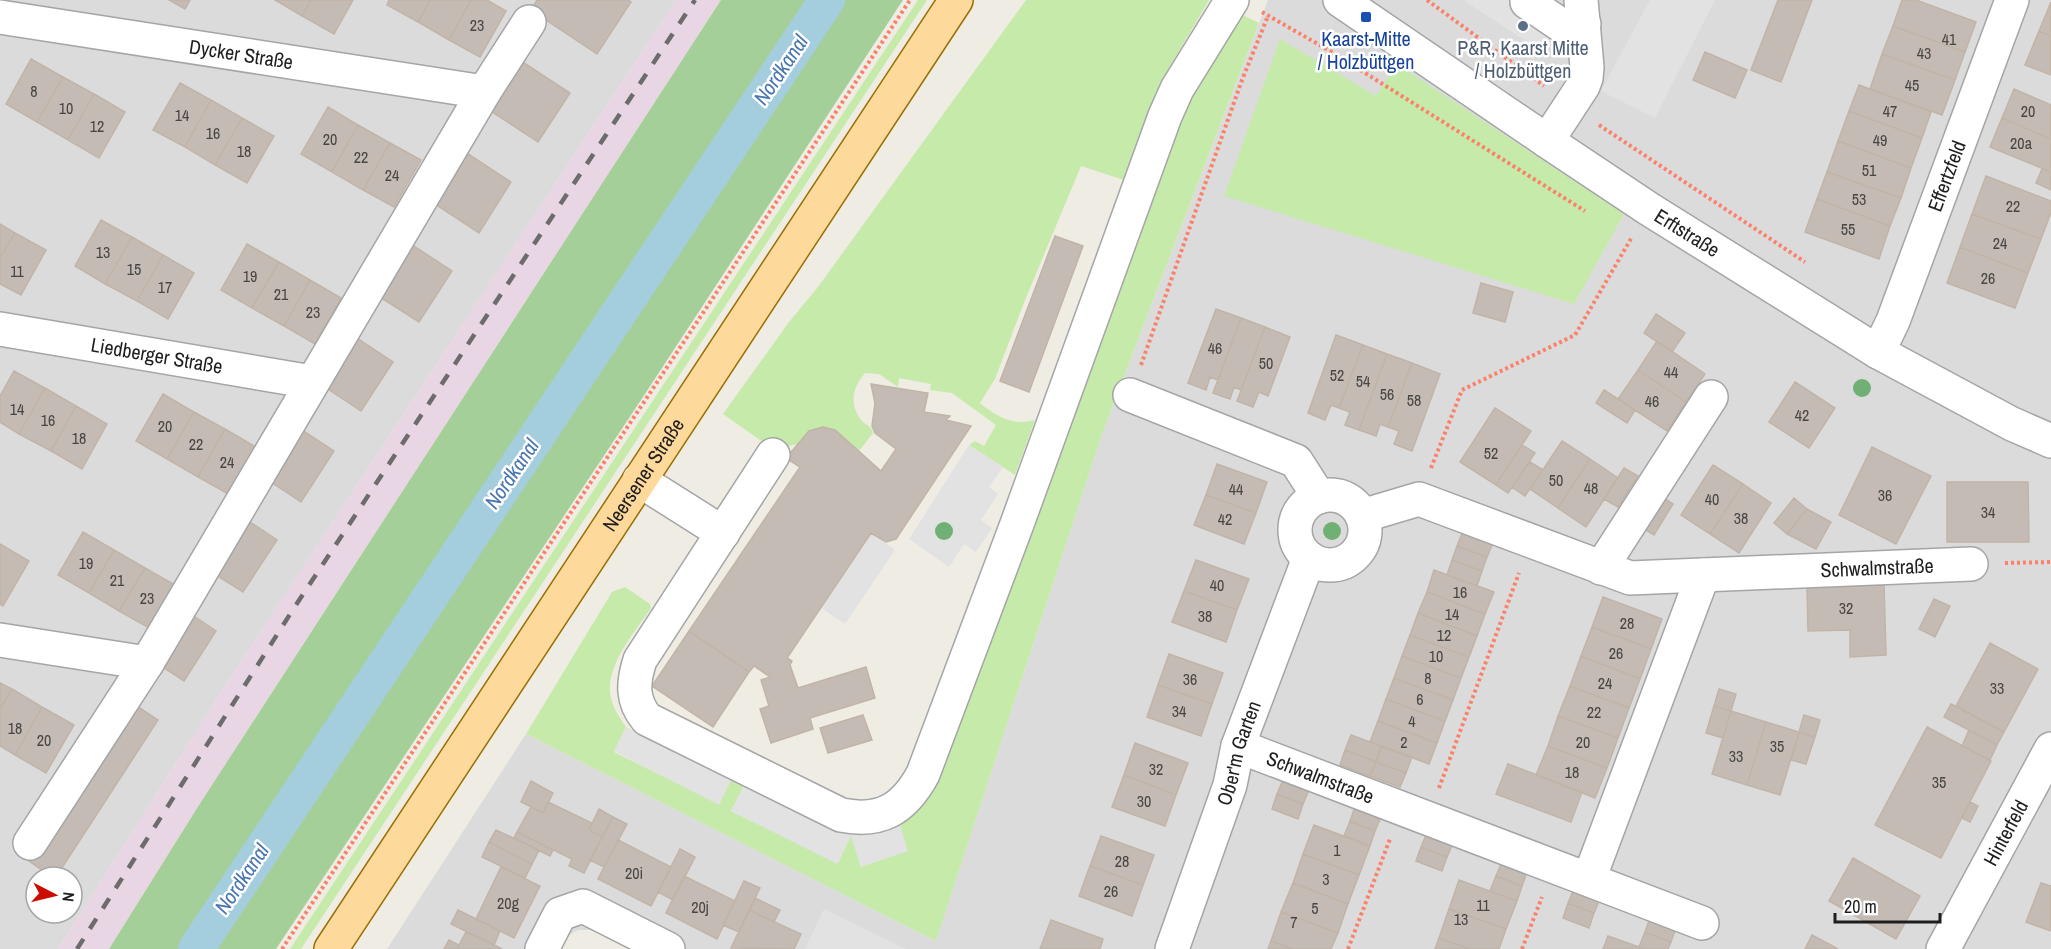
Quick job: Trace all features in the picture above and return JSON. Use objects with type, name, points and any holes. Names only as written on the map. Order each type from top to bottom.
[{"type":"main road","name":"Neersener Straße","points":[[332,949],[956,0]]},
{"type":"street","name":"Erftstraße","points":[[1340,0],[1649,209],[1878,352],[2012,424],[2051,441]]},
{"type":"street","name":"Effertzfeld","points":[[1878,352],[1893,321],[2012,0]]},
{"type":"street","points":[[1527,2],[1561,25],[1582,12],[1588,88],[1546,141]]},
{"type":"street","points":[[773,455],[640,660],[634,693],[641,712],[647,719],[841,815],[868,818],[879,815],[899,806],[916,787],[923,774],[1017,524],[1165,116],[1182,80],[1246,5]]},
{"type":"street","name":"Dycker Straße","points":[[0,17],[484,92]]},
{"type":"street","points":[[30,843],[147,663],[484,92],[529,22]]},
{"type":"street","name":"Liedberger Straße","points":[[0,329],[312,382]]},
{"type":"street","points":[[1130,395],[1296,461],[1319,497]]},
{"type":"street","points":[[1601,568],[1711,396]]},
{"type":"street","points":[[639,480],[723,533]]},
{"type":"street","points":[[1339,496],[1348,500],[1362,516],[1365,527],[1364,538],[1352,558],[1342,563],[1330,565],[1319,563],[1309,558],[1296,541],[1297,520],[1301,510],[1319,497],[1339,496]]},
{"type":"street","points":[[1362,516],[1419,499]]},
{"type":"street","name":"Schwalmstraße","points":[[1419,499],[1630,578],[1971,564]]},
{"type":"street","name":"Ober'm Garten","points":[[1172,949],[1230,785],[1238,746],[1309,558]]},
{"type":"street","points":[[1589,879],[1703,575]]},
{"type":"street","points":[[0,640],[147,663]]},
{"type":"street","name":"Schwalmstraße","points":[[1238,746],[1702,923]]},
{"type":"street","name":"Hinterfeld","points":[[1943,949],[2051,749]]},
{"type":"street","points":[[542,949],[560,914],[583,906],[668,949]]},
{"type":"path","points":[[282,949],[910,0]]},
{"type":"path","points":[[1427,0],[1588,88],[1805,262]]},
{"type":"path","points":[[1246,5],[1330,51],[1591,215]]},
{"type":"path","points":[[1130,395],[1242,80],[1268,16]]},
{"type":"path","points":[[1419,499],[1462,390],[1575,335],[1630,240]]},
{"type":"path","points":[[1348,949],[1415,812],[1530,541]]},
{"type":"path","points":[[1971,564],[2051,562]]},
{"type":"path","points":[[1522,949],[1555,866]]},
{"type":"shaded area","points":[[0,0],[676,0],[232,675],[84,908],[84,865],[24,865],[24,925],[73,925],[58,949],[0,949]]},
{"type":"shaded area","points":[[676,0],[721,0],[199,805],[109,949],[58,949],[73,925],[84,925],[84,908],[232,675]]},
{"type":"shaded area","points":[[1268,0],[2051,0],[2051,949],[635,949],[595,930],[578,930],[564,938],[558,949],[387,949],[526,734],[936,941],[1102,434]]},
{"type":"shaded area","name":"P&R, Kaarst Mitte / Holzbüttgen","points":[[1463,0],[1529,0],[1566,41],[1535,47]]},
{"type":"shaded area","points":[[1650,0],[1715,0],[1655,118],[1601,91]]},
{"type":"shaded area","points":[[969,445],[1003,467],[989,487],[998,494],[981,520],[992,528],[976,552],[964,544],[949,567],[909,539]]},
{"type":"shaded area","points":[[871,533],[895,550],[845,624],[821,608]]},
{"type":"shaded area","points":[[626,727],[731,780],[719,805],[614,751]]},
{"type":"shaded area","points":[[744,786],[834,831],[851,835],[877,833],[899,822],[908,851],[861,867],[851,836],[837,864],[731,811]]},
{"type":"shaded area","points":[[824,909],[867,930],[906,949],[805,949]]},
{"type":"green space","points":[[721,0],[903,0],[639,403],[276,949],[109,949],[199,805]]},
{"type":"green space","points":[[918,0],[927,0],[301,949],[290,949]]},
{"type":"green space","points":[[1026,0],[1209,0],[1160,83],[1124,180],[1081,166],[995,379],[980,403],[1012,421],[1035,420],[1015,475],[969,445],[975,441],[984,446],[996,425],[952,393],[930,390],[931,384],[899,378],[898,387],[879,374],[865,373],[855,389],[854,407],[860,419],[873,433],[859,451],[835,430],[823,427],[809,431],[798,444],[773,449],[723,414]]},
{"type":"green space","points":[[1238,13],[1259,23],[1102,434],[936,941],[526,734],[612,592],[625,587],[650,604],[651,608],[624,648],[613,670],[610,692],[612,702],[626,727],[614,752],[719,804],[731,780],[744,786],[731,811],[838,863],[851,835],[861,867],[899,822],[920,808],[937,782],[1188,94]]},
{"type":"green space","points":[[1280,39],[1376,96],[1397,64],[1624,214],[1574,304],[1224,196]]},
{"type":"building","points":[[169,0],[190,0],[185,9]]},
{"type":"building","points":[[275,0],[311,0],[302,16]]},
{"type":"building","points":[[311,0],[353,0],[334,34],[302,16]]},
{"type":"building","points":[[389,0],[430,0],[418,22],[387,5]]},
{"type":"building","points":[[430,0],[471,0],[449,40],[418,22]]},
{"type":"building","points":[[471,0],[487,0],[506,11],[480,57],[449,40]]},
{"type":"building","points":[[537,0],[628,0],[631,2],[597,54],[531,10]]},
{"type":"building","points":[[1778,0],[1812,0],[1781,82],[1751,70]]},
{"type":"building","points":[[1902,0],[1916,0],[1976,22],[1965,52],[1893,26]]},
{"type":"building","points":[[2051,2],[2051,36],[2039,31]]},
{"type":"building","points":[[1893,26],[1965,52],[1955,80],[1882,54]]},
{"type":"building","points":[[2039,31],[2051,36],[2051,75],[2025,65]]},
{"type":"building","points":[[1705,52],[1747,70],[1735,98],[1693,80]]},
{"type":"building","points":[[1882,54],[1955,80],[1942,115],[1870,89]]},
{"type":"building","points":[[31,59],[63,77],[37,122],[6,104]]},
{"type":"building","points":[[518,59],[570,93],[538,142],[486,108]]},
{"type":"building","points":[[63,77],[94,94],[68,140],[37,122]]},
{"type":"building","points":[[180,83],[211,100],[185,147],[153,130]]},
{"type":"building","points":[[1859,85],[1931,112],[1922,138],[1849,111]]},
{"type":"building","points":[[2014,89],[2051,105],[2051,139],[2002,118]]},
{"type":"building","points":[[94,94],[125,112],[99,158],[68,140]]},
{"type":"building","points":[[211,100],[242,118],[215,165],[185,147]]},
{"type":"building","points":[[328,107],[358,125],[332,172],[301,154]]},
{"type":"building","points":[[1849,111],[1922,138],[1911,168],[1838,141]]},
{"type":"building","points":[[242,118],[274,136],[247,183],[215,165]]},
{"type":"building","points":[[2002,118],[2051,139],[2051,172],[1990,147]]},
{"type":"building","points":[[358,125],[390,143],[363,190],[332,172]]},
{"type":"building","points":[[1838,141],[1911,168],[1901,198],[1827,172]]},
{"type":"building","points":[[390,143],[421,160],[394,207],[363,190]]},
{"type":"building","points":[[459,148],[511,182],[479,233],[426,198]]},
{"type":"building","points":[[2042,169],[2051,172],[2051,190],[2036,183]]},
{"type":"building","points":[[1827,172],[1901,198],[1890,226],[1817,199]]},
{"type":"building","points":[[1986,176],[2051,201],[2051,212],[2041,239],[1972,214]]},
{"type":"building","points":[[1817,199],[1890,226],[1879,259],[1805,232]]},
{"type":"building","points":[[1972,214],[2041,239],[2028,273],[1960,247]]},
{"type":"building","points":[[101,220],[132,237],[105,284],[75,266]]},
{"type":"building","points":[[0,224],[15,233],[0,258]]},
{"type":"building","points":[[15,233],[46,250],[21,295],[0,284],[0,258]]},
{"type":"building","points":[[1055,236],[1083,246],[1029,392],[1000,381]]},
{"type":"building","points":[[132,237],[163,255],[137,301],[105,284]]},
{"type":"building","points":[[400,237],[452,271],[419,322],[367,289]]},
{"type":"building","points":[[247,244],[279,262],[252,308],[221,290]]},
{"type":"building","points":[[1960,247],[2028,273],[2015,308],[1947,283]]},
{"type":"building","points":[[163,255],[194,273],[168,319],[137,301]]},
{"type":"building","points":[[279,262],[310,280],[284,326],[252,308]]},
{"type":"building","points":[[310,280],[341,298],[315,344],[284,326]]},
{"type":"building","points":[[1481,283],[1513,292],[1505,322],[1473,313]]},
{"type":"building","points":[[1216,309],[1241,318],[1218,380],[1210,377],[1206,390],[1188,383]]},
{"type":"building","points":[[1656,314],[1685,333],[1672,352],[1644,333]]},
{"type":"building","points":[[1241,318],[1265,327],[1241,390],[1234,387],[1230,399],[1213,393]]},
{"type":"building","points":[[1265,327],[1290,337],[1268,396],[1259,392],[1253,407],[1237,401]]},
{"type":"building","points":[[1336,335],[1363,345],[1339,408],[1331,405],[1325,420],[1308,413]]},
{"type":"building","points":[[354,336],[393,362],[361,411],[322,385]]},
{"type":"building","points":[[1657,341],[1705,374],[1686,402],[1638,370]]},
{"type":"building","points":[[1363,345],[1387,354],[1359,430],[1345,425],[1350,412],[1339,408]]},
{"type":"building","points":[[1387,354],[1412,363],[1388,427],[1380,424],[1376,436],[1359,430]]},
{"type":"building","points":[[1412,363],[1440,374],[1412,451],[1394,444],[1399,431],[1388,427]]},
{"type":"building","points":[[1638,370],[1686,402],[1667,431],[1618,399]]},
{"type":"building","points":[[14,371],[45,388],[19,434],[0,422],[0,396]]},
{"type":"building","points":[[1795,382],[1835,408],[1809,448],[1769,422]]},
{"type":"building","points":[[871,384],[928,393],[924,412],[950,416],[946,420],[971,426],[896,539],[886,542],[871,533],[787,658],[792,661],[790,665],[798,688],[866,667],[875,698],[810,718],[813,729],[771,743],[760,709],[769,706],[761,680],[770,677],[754,666],[749,672],[689,631],[800,467],[786,458],[809,431],[823,427],[835,430],[881,471],[896,449],[875,433],[872,426],[875,403]]},
{"type":"building","points":[[45,388],[76,406],[51,451],[19,434]]},
{"type":"building","points":[[1604,390],[1635,410],[1627,423],[1596,403]]},
{"type":"building","points":[[163,394],[194,412],[167,459],[136,441]]},
{"type":"building","points":[[76,406],[107,424],[82,469],[51,451]]},
{"type":"building","points":[[1495,408],[1531,431],[1496,485],[1460,462]]},
{"type":"building","points":[[194,412],[225,429],[198,477],[167,459]]},
{"type":"building","points":[[294,425],[334,451],[301,502],[262,476]]},
{"type":"building","points":[[225,429],[256,447],[230,495],[198,477]]},
{"type":"building","points":[[1562,441],[1590,459],[1558,508],[1530,489]]},
{"type":"building","points":[[1522,445],[1535,453],[1508,493],[1496,485]]},
{"type":"building","points":[[1872,447],[1931,476],[1896,544],[1839,515]]},
{"type":"building","points":[[1590,459],[1618,478],[1586,527],[1558,508]]},
{"type":"building","points":[[1530,462],[1543,470],[1525,496],[1512,487]]},
{"type":"building","points":[[1217,464],[1267,482],[1256,513],[1206,495]]},
{"type":"building","points":[[1713,465],[1743,484],[1710,534],[1681,515]]},
{"type":"building","points":[[1624,468],[1638,476],[1618,507],[1604,499]]},
{"type":"building","points":[[1947,482],[2028,482],[2029,542],[1947,542]]},
{"type":"building","points":[[1743,484],[1771,503],[1739,553],[1710,534]]},
{"type":"building","points":[[1206,495],[1256,513],[1244,544],[1194,525]]},
{"type":"building","points":[[1661,496],[1673,504],[1654,535],[1641,527]]},
{"type":"building","points":[[1794,498],[1807,509],[1787,534],[1774,523]]},
{"type":"building","points":[[1807,509],[1831,522],[1816,549],[1787,534]]},
{"type":"building","points":[[250,522],[277,540],[243,592],[216,575]]},
{"type":"building","points":[[1463,531],[1493,543],[1487,557],[1457,546]]},
{"type":"building","points":[[83,532],[114,550],[89,593],[58,575]]},
{"type":"building","points":[[0,544],[29,561],[3,606],[0,604]]},
{"type":"building","points":[[1457,546],[1487,557],[1482,571],[1452,560]]},
{"type":"building","points":[[114,550],[145,568],[119,611],[89,593]]},
{"type":"building","points":[[1196,560],[1249,579],[1237,610],[1184,591]]},
{"type":"building","points":[[1452,560],[1482,571],[1477,586],[1447,575]]},
{"type":"building","points":[[145,568],[175,585],[151,629],[119,611]]},
{"type":"building","points":[[1434,570],[1494,592],[1485,614],[1427,592]]},
{"type":"building","points":[[1884,583],[1886,655],[1850,657],[1850,630],[1808,631],[1807,585]]},
{"type":"building","points":[[1184,591],[1237,610],[1226,642],[1172,622]]},
{"type":"building","points":[[1427,592],[1485,614],[1477,636],[1418,613]]},
{"type":"building","points":[[1603,597],[1662,619],[1651,649],[1592,627]]},
{"type":"building","points":[[1934,599],[1950,606],[1935,637],[1919,629]]},
{"type":"building","points":[[1418,613],[1477,636],[1469,657],[1410,635]]},
{"type":"building","points":[[191,614],[216,631],[184,681],[158,664]]},
{"type":"building","points":[[1592,627],[1651,649],[1640,679],[1581,656]]},
{"type":"building","points":[[689,631],[749,672],[713,727],[652,686]]},
{"type":"building","points":[[1410,635],[1469,657],[1461,678],[1402,656]]},
{"type":"building","points":[[1990,643],[2038,669],[2004,732],[1956,706]]},
{"type":"building","points":[[1169,654],[1223,673],[1212,704],[1158,685]]},
{"type":"building","points":[[1402,656],[1461,678],[1453,700],[1394,678]]},
{"type":"building","points":[[1581,656],[1640,679],[1629,708],[1570,686]]},
{"type":"building","points":[[1394,678],[1453,700],[1445,721],[1386,699]]},
{"type":"building","points":[[0,683],[12,689],[0,709]]},
{"type":"building","points":[[1158,685],[1212,704],[1201,736],[1147,717]]},
{"type":"building","points":[[1570,686],[1629,708],[1618,738],[1558,716]]},
{"type":"building","points":[[12,689],[42,707],[15,755],[0,746],[0,709]]},
{"type":"building","points":[[1719,689],[1736,694],[1731,711],[1714,706]]},
{"type":"building","points":[[1386,699],[1445,721],[1437,743],[1378,721]]},
{"type":"building","points":[[132,703],[158,720],[64,865],[35,865],[29,861]]},
{"type":"building","points":[[1951,704],[2004,732],[1997,745],[1944,717]]},
{"type":"building","points":[[1714,706],[1731,711],[1723,738],[1706,733]]},
{"type":"building","points":[[42,707],[74,725],[46,773],[15,755]]},
{"type":"building","points":[[1731,711],[1766,722],[1747,785],[1712,774]]},
{"type":"building","points":[[863,715],[872,740],[828,753],[820,728]]},
{"type":"building","points":[[1804,715],[1820,720],[1815,737],[1799,732]]},
{"type":"building","points":[[1558,716],[1618,738],[1607,768],[1548,746]]},
{"type":"building","points":[[1378,721],[1437,743],[1429,764],[1370,742]]},
{"type":"building","points":[[1766,722],[1799,732],[1780,795],[1747,785]]},
{"type":"building","points":[[1927,727],[1991,761],[1941,858],[1875,825]]},
{"type":"building","points":[[1969,730],[1997,745],[1990,760],[1962,746]]},
{"type":"building","points":[[1799,732],[1815,737],[1806,764],[1791,760]]},
{"type":"building","points":[[1351,735],[1381,746],[1376,762],[1345,750]]},
{"type":"building","points":[[1135,743],[1188,763],[1176,795],[1124,775]]},
{"type":"building","points":[[1382,746],[1412,757],[1406,773],[1376,762]]},
{"type":"building","points":[[1548,746],[1607,768],[1595,798],[1536,775]]},
{"type":"building","points":[[1345,750],[1376,762],[1370,776],[1340,765]]},
{"type":"building","points":[[1376,762],[1406,773],[1400,787],[1370,776]]},
{"type":"building","points":[[1508,764],[1582,792],[1571,822],[1496,794]]},
{"type":"building","points":[[1124,775],[1176,795],[1165,826],[1112,807]]},
{"type":"building","points":[[1283,780],[1309,790],[1303,804],[1277,794]]},
{"type":"building","points":[[531,781],[553,793],[543,813],[521,802]]},
{"type":"building","points":[[1277,794],[1303,804],[1298,819],[1272,809]]},
{"type":"building","points":[[548,802],[592,823],[589,830],[602,837],[584,873],[569,866],[572,859],[517,832],[531,807],[543,813]]},
{"type":"building","points":[[1970,802],[1978,806],[1970,822],[1962,818]]},
{"type":"building","points":[[1355,807],[1381,817],[1375,831],[1350,821]]},
{"type":"building","points":[[599,809],[613,817],[602,837],[589,830]]},
{"type":"building","points":[[613,817],[627,824],[604,867],[590,860]]},
{"type":"building","points":[[1350,821],[1375,831],[1370,846],[1344,836]]},
{"type":"building","points":[[1314,825],[1370,846],[1359,875],[1303,854]]},
{"type":"building","points":[[496,830],[539,850],[532,864],[489,842]]},
{"type":"building","points":[[517,832],[553,850],[550,856],[514,838]]},
{"type":"building","points":[[1427,833],[1453,843],[1447,857],[1421,847]]},
{"type":"building","points":[[1101,836],[1154,855],[1143,885],[1090,866]]},
{"type":"building","points":[[618,840],[671,867],[651,906],[598,879]]},
{"type":"building","points":[[489,842],[532,864],[525,878],[482,857]]},
{"type":"building","points":[[1421,847],[1447,857],[1442,871],[1416,861]]},
{"type":"building","points":[[680,849],[695,857],[673,900],[658,892]]},
{"type":"building","points":[[1303,854],[1359,875],[1348,904],[1293,883]]},
{"type":"building","points":[[1853,858],[1920,896],[1896,939],[1829,901]]},
{"type":"building","points":[[1502,862],[1527,872],[1522,886],[1496,876]]},
{"type":"building","points":[[1090,866],[1143,885],[1132,916],[1079,896]]},
{"type":"building","points":[[501,867],[540,886],[514,938],[476,919]]},
{"type":"building","points":[[684,876],[735,901],[717,939],[666,913]]},
{"type":"building","points":[[1496,876],[1522,886],[1517,901],[1490,891]]},
{"type":"building","points":[[1459,880],[1517,901],[1506,929],[1449,909]]},
{"type":"building","points":[[744,881],[760,888],[739,932],[723,925]]},
{"type":"building","points":[[1293,883],[1348,904],[1338,933],[1281,912]]},
{"type":"building","points":[[2041,883],[2051,886],[2051,931],[2026,922]]},
{"type":"building","points":[[1574,889],[1600,899],[1594,913],[1568,903]]},
{"type":"building","points":[[755,898],[780,910],[774,922],[749,910]]},
{"type":"building","points":[[1568,903],[1594,913],[1589,928],[1563,918]]},
{"type":"building","points":[[1449,909],[1506,929],[1499,949],[1470,949],[1439,938]]},
{"type":"building","points":[[458,910],[500,931],[494,945],[451,924]]},
{"type":"building","points":[[749,910],[801,934],[794,949],[731,948]]},
{"type":"building","points":[[1281,912],[1338,933],[1331,949],[1293,949],[1271,941]]},
{"type":"building","points":[[1650,918],[1676,928],[1671,942],[1645,932]]},
{"type":"building","points":[[1051,920],[1103,939],[1100,949],[1040,949]]},
{"type":"building","points":[[466,932],[494,945],[502,949],[457,949]]},
{"type":"building","points":[[1645,932],[1671,942],[1668,949],[1639,947]]},
{"type":"building","points":[[1812,935],[1838,949],[1805,949]]},
{"type":"building","points":[[1608,936],[1639,947],[1645,949],[1603,949]]},
{"type":"building","points":[[1439,938],[1470,949],[1435,949]]},
{"type":"building","points":[[449,940],[459,945],[457,949],[444,949]]},
{"type":"building","points":[[1271,941],[1293,949],[1268,949]]},
{"type":"waterway","name":"Nordkanal","points":[[196,949],[827,0]]},
{"type":"railway","points":[[77,949],[294,608],[695,0]]},
{"type":"place","name":"Kaarst-Mitte / Holzbüttgen","points":[[1366,17]]},
{"type":"place","name":"P&R, Kaarst Mitte / Holzbüttgen","points":[[1523,26]]}]
